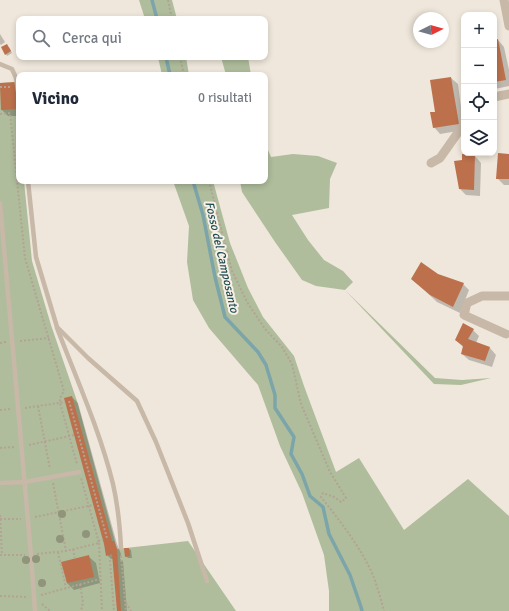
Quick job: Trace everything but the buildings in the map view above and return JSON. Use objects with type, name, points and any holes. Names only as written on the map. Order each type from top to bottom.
[{"type":"street","points":[[504,0],[509,26]]},
{"type":"street","points":[[497,96],[509,94]]},
{"type":"street","points":[[431,164],[440,158],[461,128]]},
{"type":"street","points":[[506,334],[464,315],[467,303],[482,296],[509,296]]},
{"type":"lane","points":[[0,64],[12,69],[16,78]]},
{"type":"lane","points":[[28,184],[36,257],[57,327],[94,424],[113,484],[119,518],[120,548]]},
{"type":"lane","points":[[0,203],[35,611]]},
{"type":"lane","points":[[57,327],[88,358],[137,401],[156,442],[185,515],[207,581]]},
{"type":"lane","points":[[0,483],[25,482],[79,472]]},
{"type":"path","points":[[168,0],[171,16]]},
{"type":"path","points":[[181,60],[183,72]]},
{"type":"path","points":[[0,87],[12,87]]},
{"type":"path","points":[[210,184],[232,272],[247,302],[265,329],[282,347],[292,364],[301,404],[330,472],[346,498],[341,502],[334,497],[323,493],[321,497],[349,533],[368,566],[374,577],[384,611]]},
{"type":"path","points":[[0,343],[49,338]]},
{"type":"path","points":[[69,401],[107,538]]},
{"type":"path","points":[[0,410],[18,409],[65,402]]},
{"type":"path","points":[[60,403],[98,542],[102,611]]},
{"type":"path","points":[[0,448],[22,446],[74,435]]},
{"type":"path","points":[[0,519],[28,518],[93,505]]},
{"type":"path","points":[[0,515],[1,555],[31,555],[58,552],[98,542],[102,539]]},
{"type":"path","points":[[120,548],[126,611]]},
{"type":"path","points":[[73,549],[75,559]]},
{"type":"path","points":[[58,552],[66,588]]},
{"type":"path","points":[[110,560],[114,611]]},
{"type":"path","points":[[0,596],[34,597],[100,579]]},
{"type":"path","points":[[80,584],[83,602],[81,611]]},
{"type":"path","points":[[125,602],[131,611]]},
{"type":"green space","points":[[139,0],[172,0],[176,16],[144,16]]},
{"type":"green space","points":[[159,60],[186,60],[188,72],[161,72]]},
{"type":"green space","points":[[222,60],[248,60],[250,72],[225,72]]},
{"type":"green space","points":[[16,82],[16,184],[24,184],[32,261],[51,325],[77,401],[117,549],[188,541],[236,611],[0,611],[0,83]]},
{"type":"green space","points":[[268,150],[271,157],[293,154],[318,156],[337,163],[330,179],[329,208],[292,215],[308,240],[324,260],[343,271],[353,282],[345,290],[316,286],[302,280],[242,192],[241,184],[268,184]]},
{"type":"green space","points":[[174,184],[214,184],[230,243],[248,288],[263,317],[294,356],[336,472],[359,458],[404,530],[468,479],[509,516],[509,611],[329,611],[329,591],[324,555],[302,493],[280,446],[258,385],[209,328],[193,300],[187,262],[189,226]]},
{"type":"green space","points":[[345,290],[435,378],[462,380],[491,378],[461,385],[434,384]]},
{"type":"waterway","name":"Fosso del Camposanto","points":[[152,0],[156,16]]},
{"type":"waterway","name":"Fosso del Camposanto","points":[[167,60],[169,72]]},
{"type":"waterway","name":"Fosso del Camposanto","points":[[194,184],[203,215],[215,277],[225,317],[258,352],[266,365],[275,395],[275,408],[294,437],[291,454],[302,474],[310,496],[323,507],[329,534],[350,575],[362,611]]}]
